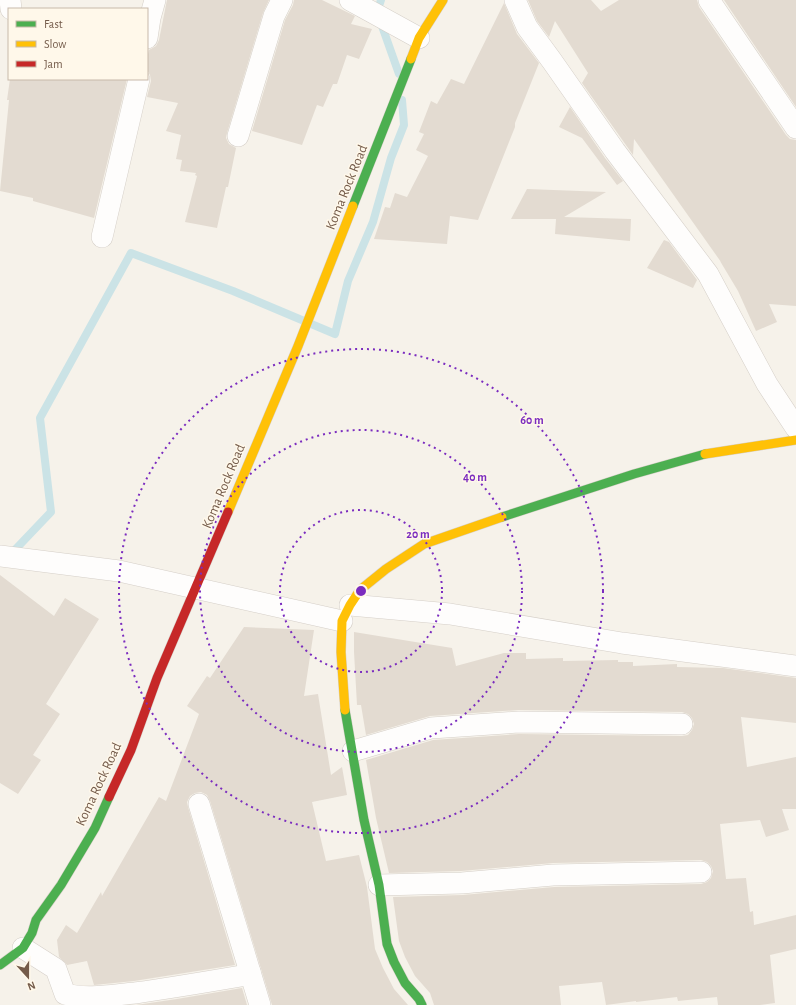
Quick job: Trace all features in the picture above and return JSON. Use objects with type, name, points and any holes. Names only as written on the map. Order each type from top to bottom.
[{"type":"main road","name":"Koma Rock Road","points":[[0,965],[23,948],[32,932],[36,920],[61,885],[98,821],[131,750],[157,678],[301,339],[406,75],[419,38],[443,0]]},
{"type":"main road","points":[[422,1005],[405,983],[387,944],[379,885],[364,820],[345,708],[340,652],[346,613],[360,590],[386,569],[424,544],[527,508],[634,474],[712,452],[796,440]]},
{"type":"street","points":[[148,31],[150,18],[156,0]]},
{"type":"street","points":[[238,136],[274,16],[282,0]]},
{"type":"street","points":[[350,0],[419,38]]},
{"type":"street","points":[[515,0],[527,27],[615,151],[708,274],[767,384],[796,428]]},
{"type":"street","points":[[709,0],[796,128]]},
{"type":"street","points":[[102,237],[139,80]]},
{"type":"street","points":[[0,556],[119,571],[195,588],[346,613],[450,614],[622,643],[796,666]]},
{"type":"street","points":[[353,751],[431,728],[519,722],[682,724]]},
{"type":"street","points":[[199,804],[260,1005]]},
{"type":"street","points":[[379,885],[462,883],[553,875],[701,872]]},
{"type":"street","points":[[23,948],[56,969],[65,994],[75,996],[106,996],[148,991],[241,976],[250,972]]},
{"type":"building","points":[[167,0],[269,0],[263,13],[227,133],[226,138],[229,144],[236,148],[228,187],[226,187],[217,228],[185,222],[197,176],[195,175],[196,173],[180,171],[182,160],[176,159],[181,135],[166,131],[178,103],[147,97],[151,81],[148,72],[148,54],[149,50],[156,46],[159,40]]},
{"type":"building","points":[[294,0],[322,0],[355,16],[351,24],[372,29],[359,59],[347,55],[337,84],[333,84],[323,107],[317,105],[302,145],[252,131],[285,20]]},
{"type":"building","points":[[528,0],[591,0],[601,11],[619,0],[697,0],[699,7],[786,135],[790,139],[796,140],[796,306],[769,304],[777,322],[756,331],[738,291],[720,261],[721,262],[634,139],[633,155],[582,83],[588,73],[555,21],[549,37],[537,21]]},
{"type":"building","points":[[724,0],[796,0],[796,107]]},
{"type":"building","points":[[504,3],[517,34],[539,63],[478,220],[450,216],[447,244],[374,239],[385,207],[390,208],[395,193],[407,197],[428,156],[416,150],[424,134],[419,132],[431,101],[437,104],[451,79],[464,84]]},
{"type":"building","points":[[10,80],[127,80],[94,218],[33,201],[33,198],[0,191],[9,100],[7,100]]},
{"type":"building","points":[[570,107],[605,158],[623,181],[617,185],[582,138],[559,127]]},
{"type":"building","points":[[527,189],[606,192],[564,217],[631,219],[630,241],[555,234],[556,219],[511,219]]},
{"type":"building","points":[[664,240],[669,242],[697,280],[693,288],[647,268]]},
{"type":"building","points":[[0,575],[54,616],[65,598],[99,619],[46,704],[60,714],[33,755],[41,760],[18,794],[0,783]]},
{"type":"building","points":[[244,627],[314,630],[304,696],[318,694],[331,775],[342,767],[347,795],[312,802],[326,861],[359,855],[367,887],[375,949],[394,989],[408,1005],[272,1005],[210,801],[207,795],[201,792],[190,796],[187,802],[235,965],[134,981],[94,985],[87,961],[67,965],[59,957],[57,940],[66,925],[77,933],[101,892],[102,896],[159,797],[166,801],[199,714],[187,706],[207,676],[210,678]]},
{"type":"building","points":[[354,632],[452,648],[456,666],[504,653],[526,653],[526,659],[563,658],[563,661],[618,660],[618,662],[633,662],[633,666],[677,664],[677,667],[723,668],[796,678],[796,723],[741,717],[747,767],[796,757],[796,809],[782,809],[789,830],[766,837],[760,820],[720,824],[726,879],[746,878],[750,912],[753,911],[754,925],[796,915],[796,949],[770,955],[775,1003],[760,1005],[718,1005],[717,997],[678,1001],[677,997],[606,1005],[602,982],[559,986],[561,1005],[434,1005],[430,993],[415,976],[405,957],[399,941],[393,897],[463,895],[554,887],[701,884],[707,882],[711,878],[713,871],[707,862],[701,860],[553,863],[461,871],[389,873],[376,818],[366,760],[433,740],[519,734],[682,736],[688,735],[694,724],[692,718],[688,714],[682,712],[518,710],[430,716],[366,735],[361,705],[357,705]]},
{"type":"building","points":[[242,988],[247,1005],[136,1005],[177,999]]},
{"type":"waterway","points":[[381,0],[377,12],[399,74]]},
{"type":"waterway","points":[[10,555],[51,512],[40,418],[131,253],[233,291],[335,334],[348,281],[373,222],[391,158],[404,125],[402,100]]},
{"type":"traffic: fast","points":[[353,206],[411,59]]},
{"type":"traffic: fast","points":[[502,517],[634,474],[705,454]]},
{"type":"traffic: fast","points":[[345,710],[364,820],[379,885],[387,944],[405,983],[419,999],[422,1005]]},
{"type":"traffic: fast","points":[[0,965],[23,948],[32,933],[36,920],[61,885],[95,828],[109,797]]},
{"type":"traffic: slow","points":[[411,59],[419,38],[443,0]]},
{"type":"traffic: slow","points":[[228,512],[298,346],[353,206]]},
{"type":"traffic: slow","points":[[705,454],[796,440]]},
{"type":"traffic: slow","points":[[345,710],[341,652],[342,621],[360,590],[386,569],[424,544],[502,517]]},
{"type":"traffic: jam","points":[[109,797],[131,750],[157,678],[228,512]]}]
